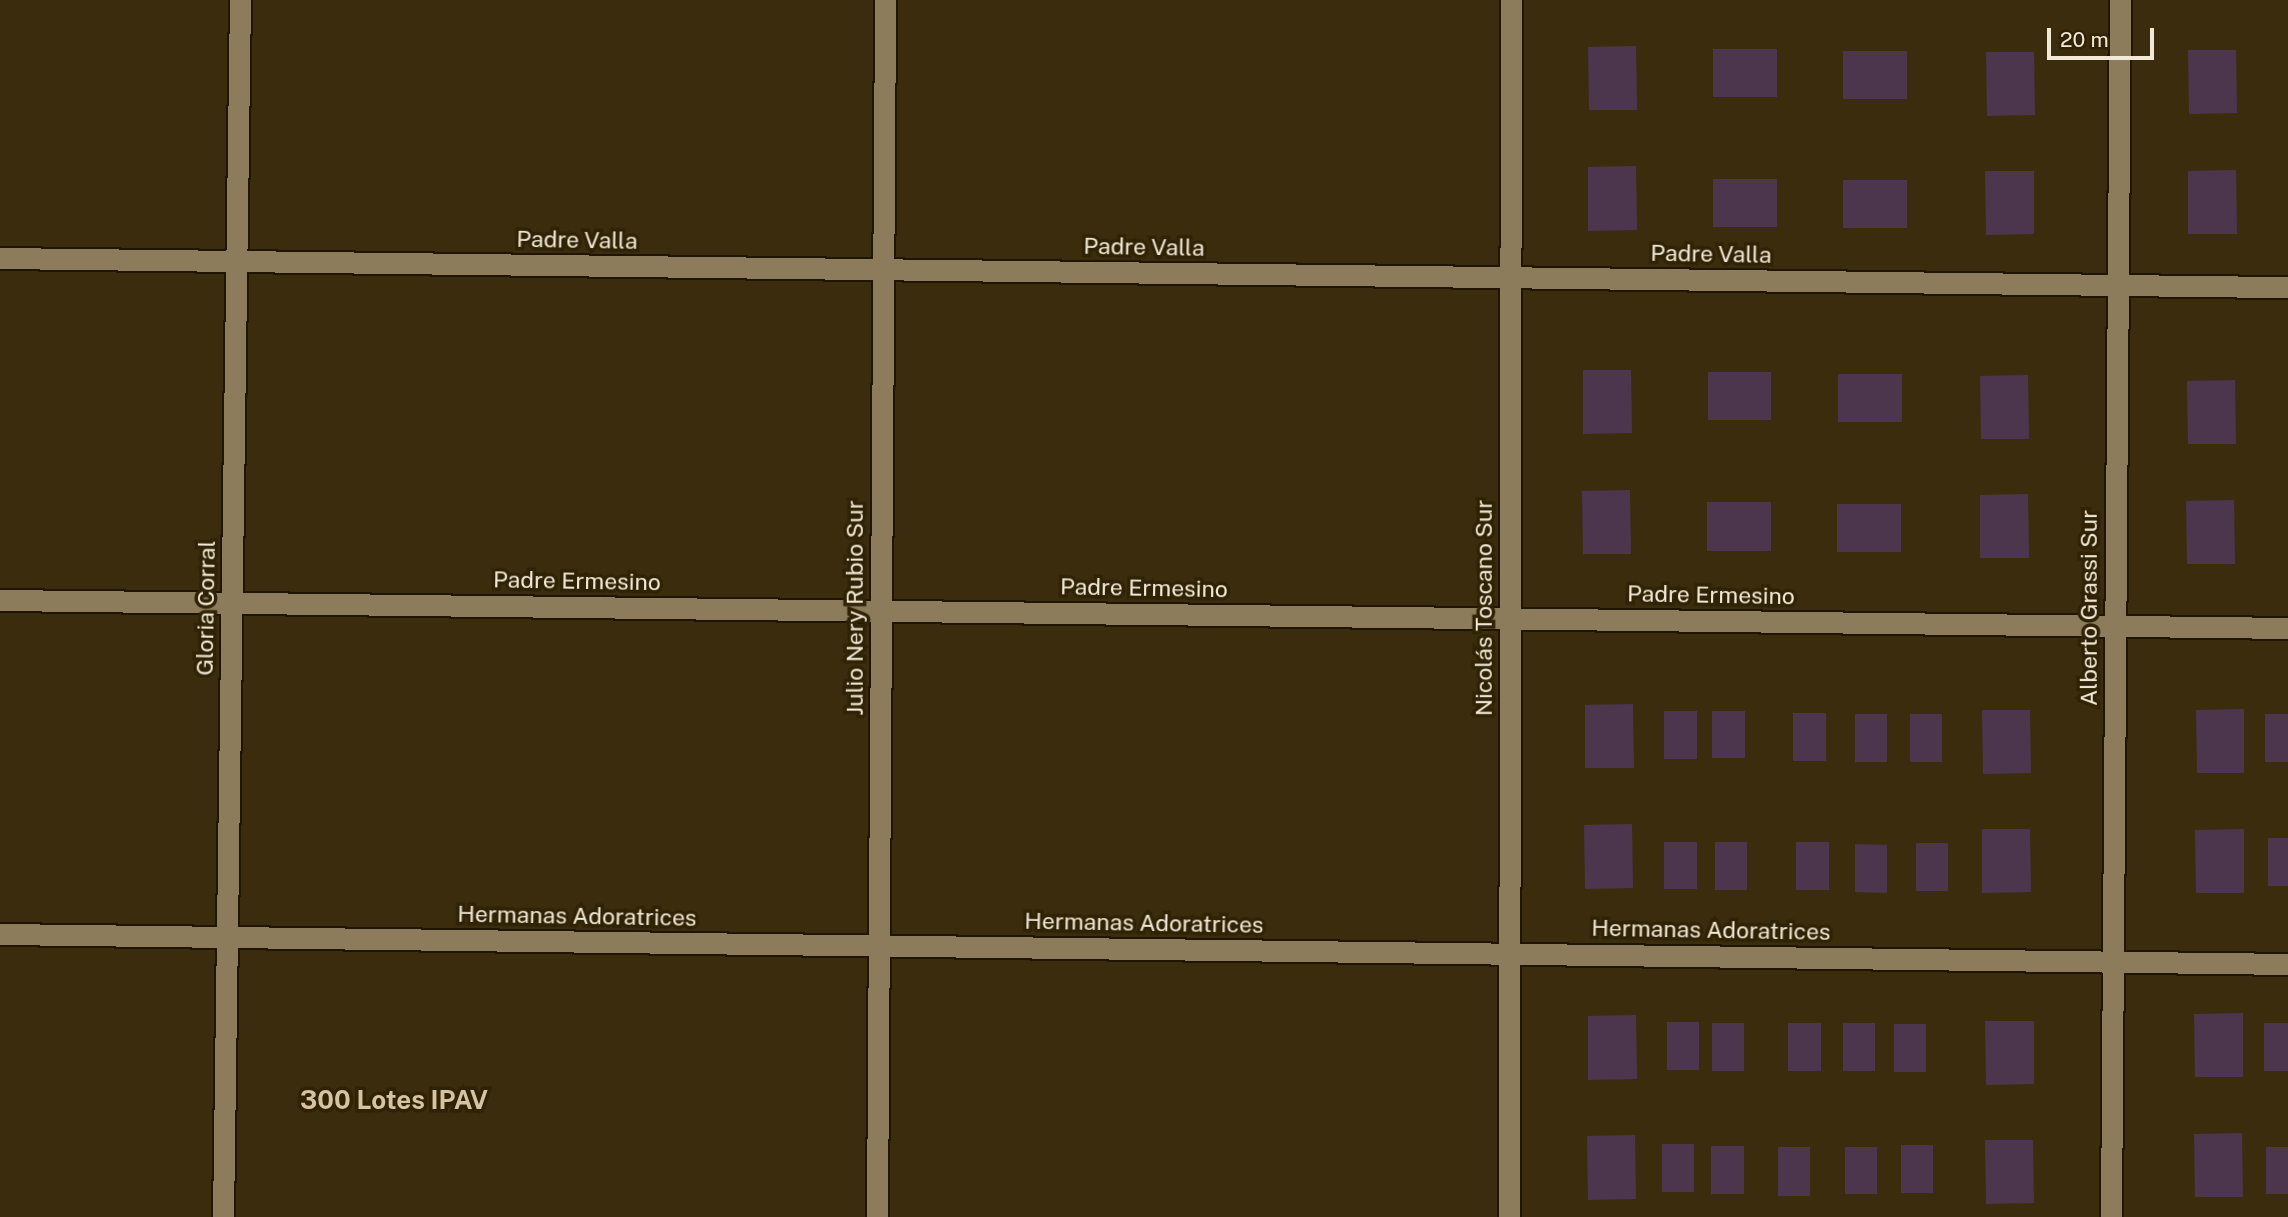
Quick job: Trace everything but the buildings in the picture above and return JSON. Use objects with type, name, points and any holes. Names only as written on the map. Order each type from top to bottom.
[{"type":"street","name":"Gloria Corral","points":[[223,1217],[240,0]]},
{"type":"street","name":"Julio Nery Rubio Sur","points":[[877,1217],[885,0]]},
{"type":"street","name":"Nicolás Toscano Sur","points":[[1509,1217],[1511,0]]},
{"type":"street","name":"Alberto Grassi Sur","points":[[2111,1217],[2120,0]]},
{"type":"street","name":"Padre Valla","points":[[0,258],[2288,288]]},
{"type":"street","name":"Padre Ermesino","points":[[0,600],[2288,628]]},
{"type":"street","name":"Hermanas Adoratrices","points":[[0,934],[2288,964]]},
{"type":"district","name":"300 Lotes IPAV","points":[[394,1100]]}]
